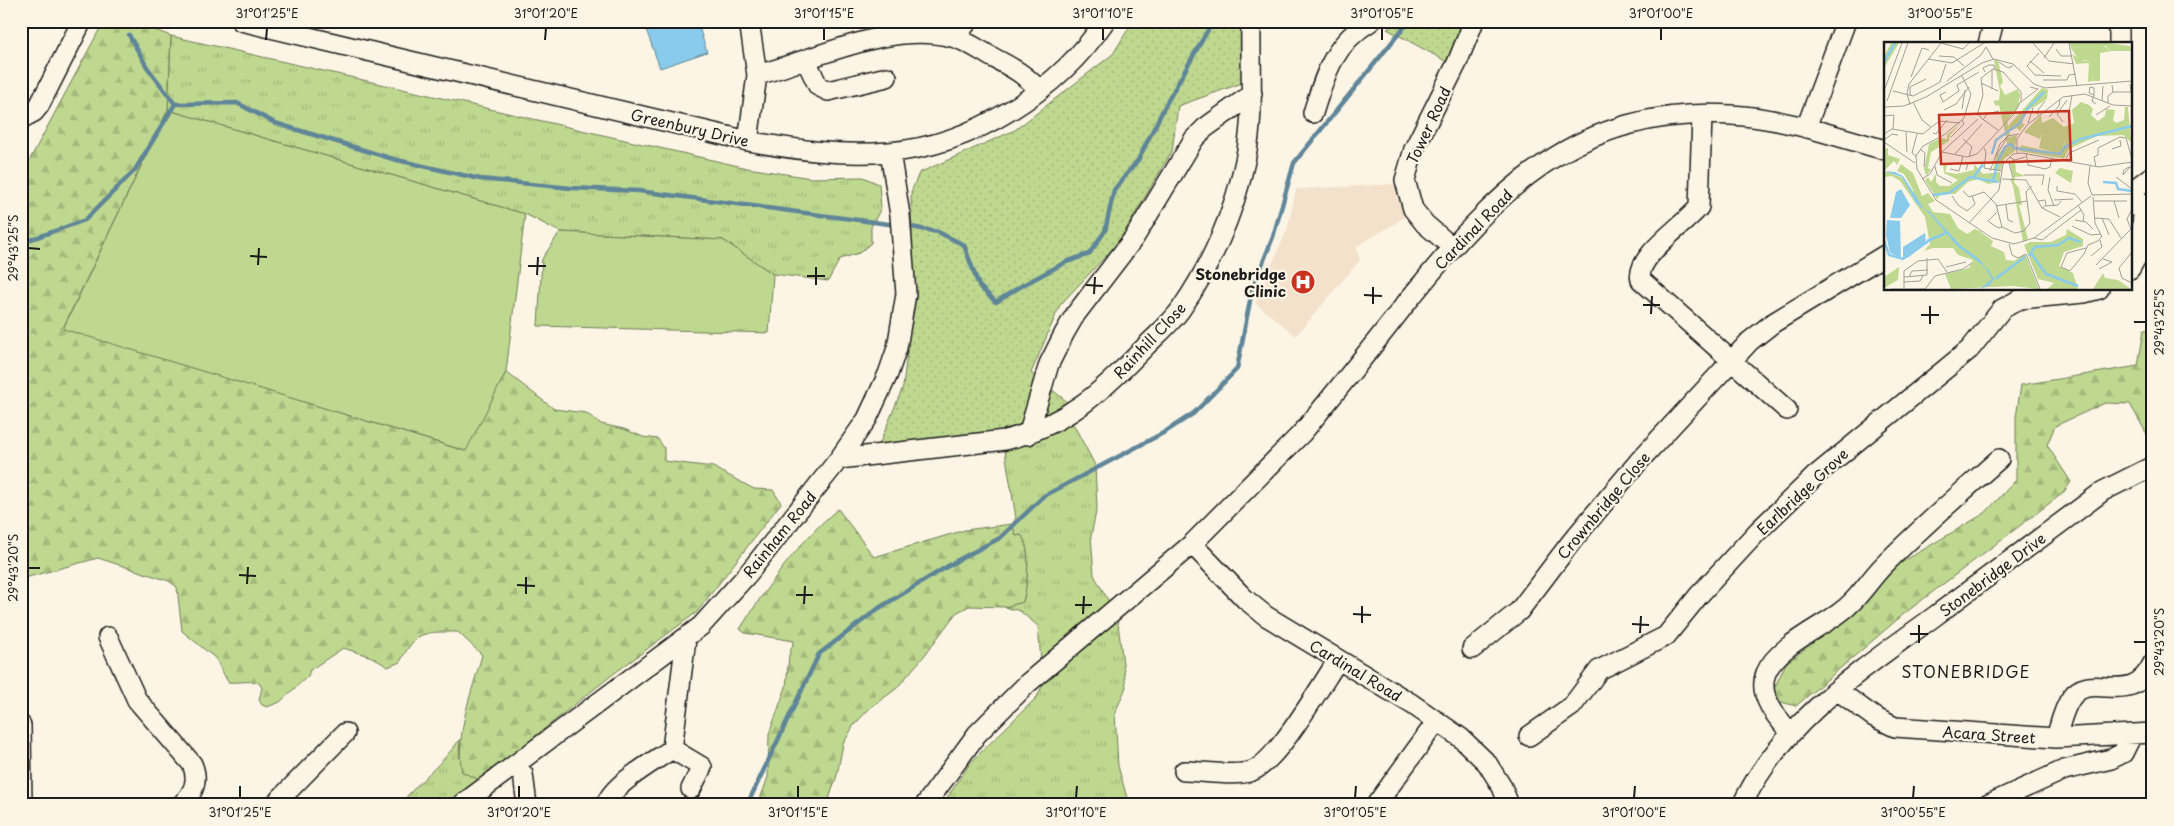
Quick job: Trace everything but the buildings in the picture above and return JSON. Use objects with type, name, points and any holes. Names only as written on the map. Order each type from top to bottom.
[{"type":"street","points":[[21,119],[34,112],[39,106],[82,21]]},
{"type":"street","name":"Greenbury Drive","points":[[241,21],[312,29],[748,141],[802,151],[826,153],[890,152],[934,143],[961,134],[991,120],[1039,90],[1074,59],[1104,21]]},
{"type":"street","points":[[748,141],[757,75],[750,21]]},
{"type":"street","points":[[954,38],[968,21]]},
{"type":"street","name":"Rainhill Close","points":[[839,459],[1005,440],[1028,434],[1057,422],[1106,388],[1180,311],[1193,290],[1225,226],[1245,161],[1251,122],[1251,21]]},
{"type":"street","points":[[1313,113],[1333,57],[1346,40],[1371,21]]},
{"type":"street","name":"Tower Road","points":[[1452,247],[1425,224],[1413,209],[1405,180],[1414,149],[1457,63],[1474,21]]},
{"type":"street","points":[[1806,128],[1846,21]]},
{"type":"street","points":[[1989,42],[1994,21]]},
{"type":"street","points":[[2113,21],[2119,30],[2119,42]]},
{"type":"street","points":[[757,75],[851,45],[918,33],[954,38],[1027,76],[1039,90]]},
{"type":"street","points":[[806,60],[818,86],[828,91],[887,77]]},
{"type":"street","points":[[1028,434],[1049,364],[1075,315],[1134,238],[1194,139],[1205,128],[1252,94]]},
{"type":"street","points":[[1702,115],[1699,207],[1691,217],[1646,259],[1640,276],[1641,280],[1787,410]]},
{"type":"street","name":"Cardinal Road","points":[[925,805],[977,734],[1028,684],[1192,544],[1303,432],[1452,247],[1493,204],[1528,174],[1562,151],[1590,138],[1656,119],[1702,115],[1732,115],[1806,128],[1884,150]]},
{"type":"street","name":"Rainham Road","points":[[461,805],[686,639],[718,610],[839,459],[867,418],[888,374],[903,319],[906,294],[906,266],[890,152]]},
{"type":"street","points":[[2132,265],[2140,251],[2140,203],[2137,187],[2153,175]]},
{"type":"street","name":"Crownbridge Close","points":[[1472,649],[1519,611],[1572,541],[1639,461],[1732,360],[1773,323],[1884,256]]},
{"type":"street","name":"Earlbridge Grove","points":[[1529,736],[1572,706],[1599,670],[1666,636],[1699,595],[1765,524],[1816,475],[1970,349],[2002,309],[2020,299],[2084,293],[2095,290]]},
{"type":"street","points":[[1790,733],[1773,714],[1767,698],[1764,683],[1770,666],[1797,641],[1852,603],[1881,569],[1999,458]]},
{"type":"street","name":"Stonebridge Drive","points":[[1742,805],[1766,763],[1790,733],[1837,690],[2104,491],[2153,466]]},
{"type":"street","name":"Cardinal Road","points":[[1192,544],[1245,600],[1266,616],[1437,720],[1476,750],[1488,763],[1502,787],[1509,805]]},
{"type":"street","points":[[108,637],[137,700],[192,764],[196,773],[192,791],[181,805]]},
{"type":"street","points":[[606,805],[607,800],[621,785],[672,749],[686,639]]},
{"type":"street","points":[[1184,771],[1243,773],[1260,766],[1280,746],[1338,660]]},
{"type":"street","points":[[2056,738],[2067,706],[2078,690],[2090,686],[2124,688],[2137,683],[2146,676],[2153,663]]},
{"type":"street","name":"Acara Street","points":[[1837,690],[1874,717],[1895,727],[2056,738],[2153,733]]},
{"type":"street","points":[[1376,805],[1437,720]]},
{"type":"street","points":[[21,725],[22,805]]},
{"type":"street","points":[[274,805],[345,733]]},
{"type":"street","points":[[1987,805],[2064,770],[2123,754],[2132,735]]},
{"type":"street","points":[[672,749],[702,767],[690,789]]},
{"type":"street","points":[[516,764],[523,774],[527,805]]},
{"type":"shaded area","name":"Stonebridge Clinic","points":[[1397,184],[1404,218],[1356,247],[1360,260],[1296,336],[1255,303],[1287,230],[1296,189]]},
{"type":"green space","points":[[104,21],[131,21],[171,36],[168,110],[63,328],[465,451],[506,372],[554,409],[586,413],[601,424],[624,429],[643,437],[658,439],[664,448],[664,461],[713,467],[754,489],[773,490],[781,503],[697,612],[612,675],[480,780],[462,772],[460,757],[466,713],[482,655],[458,632],[437,632],[422,635],[411,644],[400,662],[388,667],[372,657],[343,648],[310,670],[308,676],[280,702],[267,707],[262,705],[259,700],[262,688],[259,683],[228,682],[215,658],[182,631],[177,587],[169,581],[98,558],[21,579],[21,176]]},
{"type":"green space","points":[[1133,21],[1240,21],[1246,30],[1242,83],[1178,106],[1172,151],[1118,243],[1060,305],[1031,373],[1070,404],[1026,428],[879,445],[903,387],[913,299],[911,192],[919,173],[1015,130],[1113,54]]},
{"type":"green space","points":[[1402,21],[1464,21],[1449,63],[1387,29]]},
{"type":"green space","points":[[171,36],[747,168],[811,178],[863,177],[879,184],[881,208],[871,227],[871,243],[859,253],[840,259],[828,281],[773,274],[723,240],[560,232],[525,214],[168,110]]},
{"type":"green space","points":[[168,110],[525,214],[506,372],[466,451],[63,329]]},
{"type":"green space","points":[[560,232],[723,240],[773,274],[769,333],[538,326],[542,259]]},
{"type":"green space","points":[[2153,329],[2153,445],[2130,404],[2105,403],[2055,426],[2047,445],[2071,482],[2063,493],[1905,613],[1796,706],[1781,702],[1774,689],[1786,663],[1837,624],[1899,564],[1985,513],[2016,480],[2016,417],[2021,385],[2138,366],[2144,330]]},
{"type":"green space","points":[[1071,420],[1095,465],[1097,507],[1091,536],[1094,575],[1117,616],[1126,687],[1115,713],[1118,766],[1129,805],[942,805],[971,762],[1037,697],[1043,684],[1038,626],[1020,611],[1005,607],[1023,602],[1028,558],[1024,541],[1021,535],[1016,536],[1012,524],[1016,518],[1004,445]]},
{"type":"green space","points":[[838,509],[874,557],[965,530],[1012,524],[1016,536],[1021,535],[1027,549],[1027,577],[1023,602],[1005,607],[969,606],[956,613],[924,656],[896,689],[870,708],[854,725],[843,744],[837,775],[827,805],[758,805],[768,777],[769,734],[786,687],[789,655],[794,641],[745,633],[740,629],[784,565],[810,535]]},
{"type":"green space","points":[[460,739],[459,756],[480,780],[447,805],[400,805],[446,756]]},
{"type":"water","points":[[643,21],[697,21],[707,52],[660,68]]},
{"type":"waterway","points":[[906,226],[938,232],[964,245],[979,286],[996,302],[1066,262],[1089,254],[1105,231],[1114,190],[1138,160],[1166,104],[1213,21]]},
{"type":"waterway","points":[[747,805],[819,654],[879,608],[958,560],[1000,538],[1044,496],[1165,432],[1194,413],[1237,369],[1252,290],[1273,237],[1294,163],[1405,26],[1412,21]]},
{"type":"waterway","points":[[129,35],[147,67],[175,104]]},
{"type":"waterway","points":[[21,243],[85,220],[135,170],[175,104],[237,103],[275,123],[393,159],[480,179],[571,188],[639,191],[896,225]]},
{"type":"place","name":"Stonebridge Clinic","points":[[1303,282]]},
{"type":"district","name":"STONEBRIDGE","points":[[1966,671]]}]
